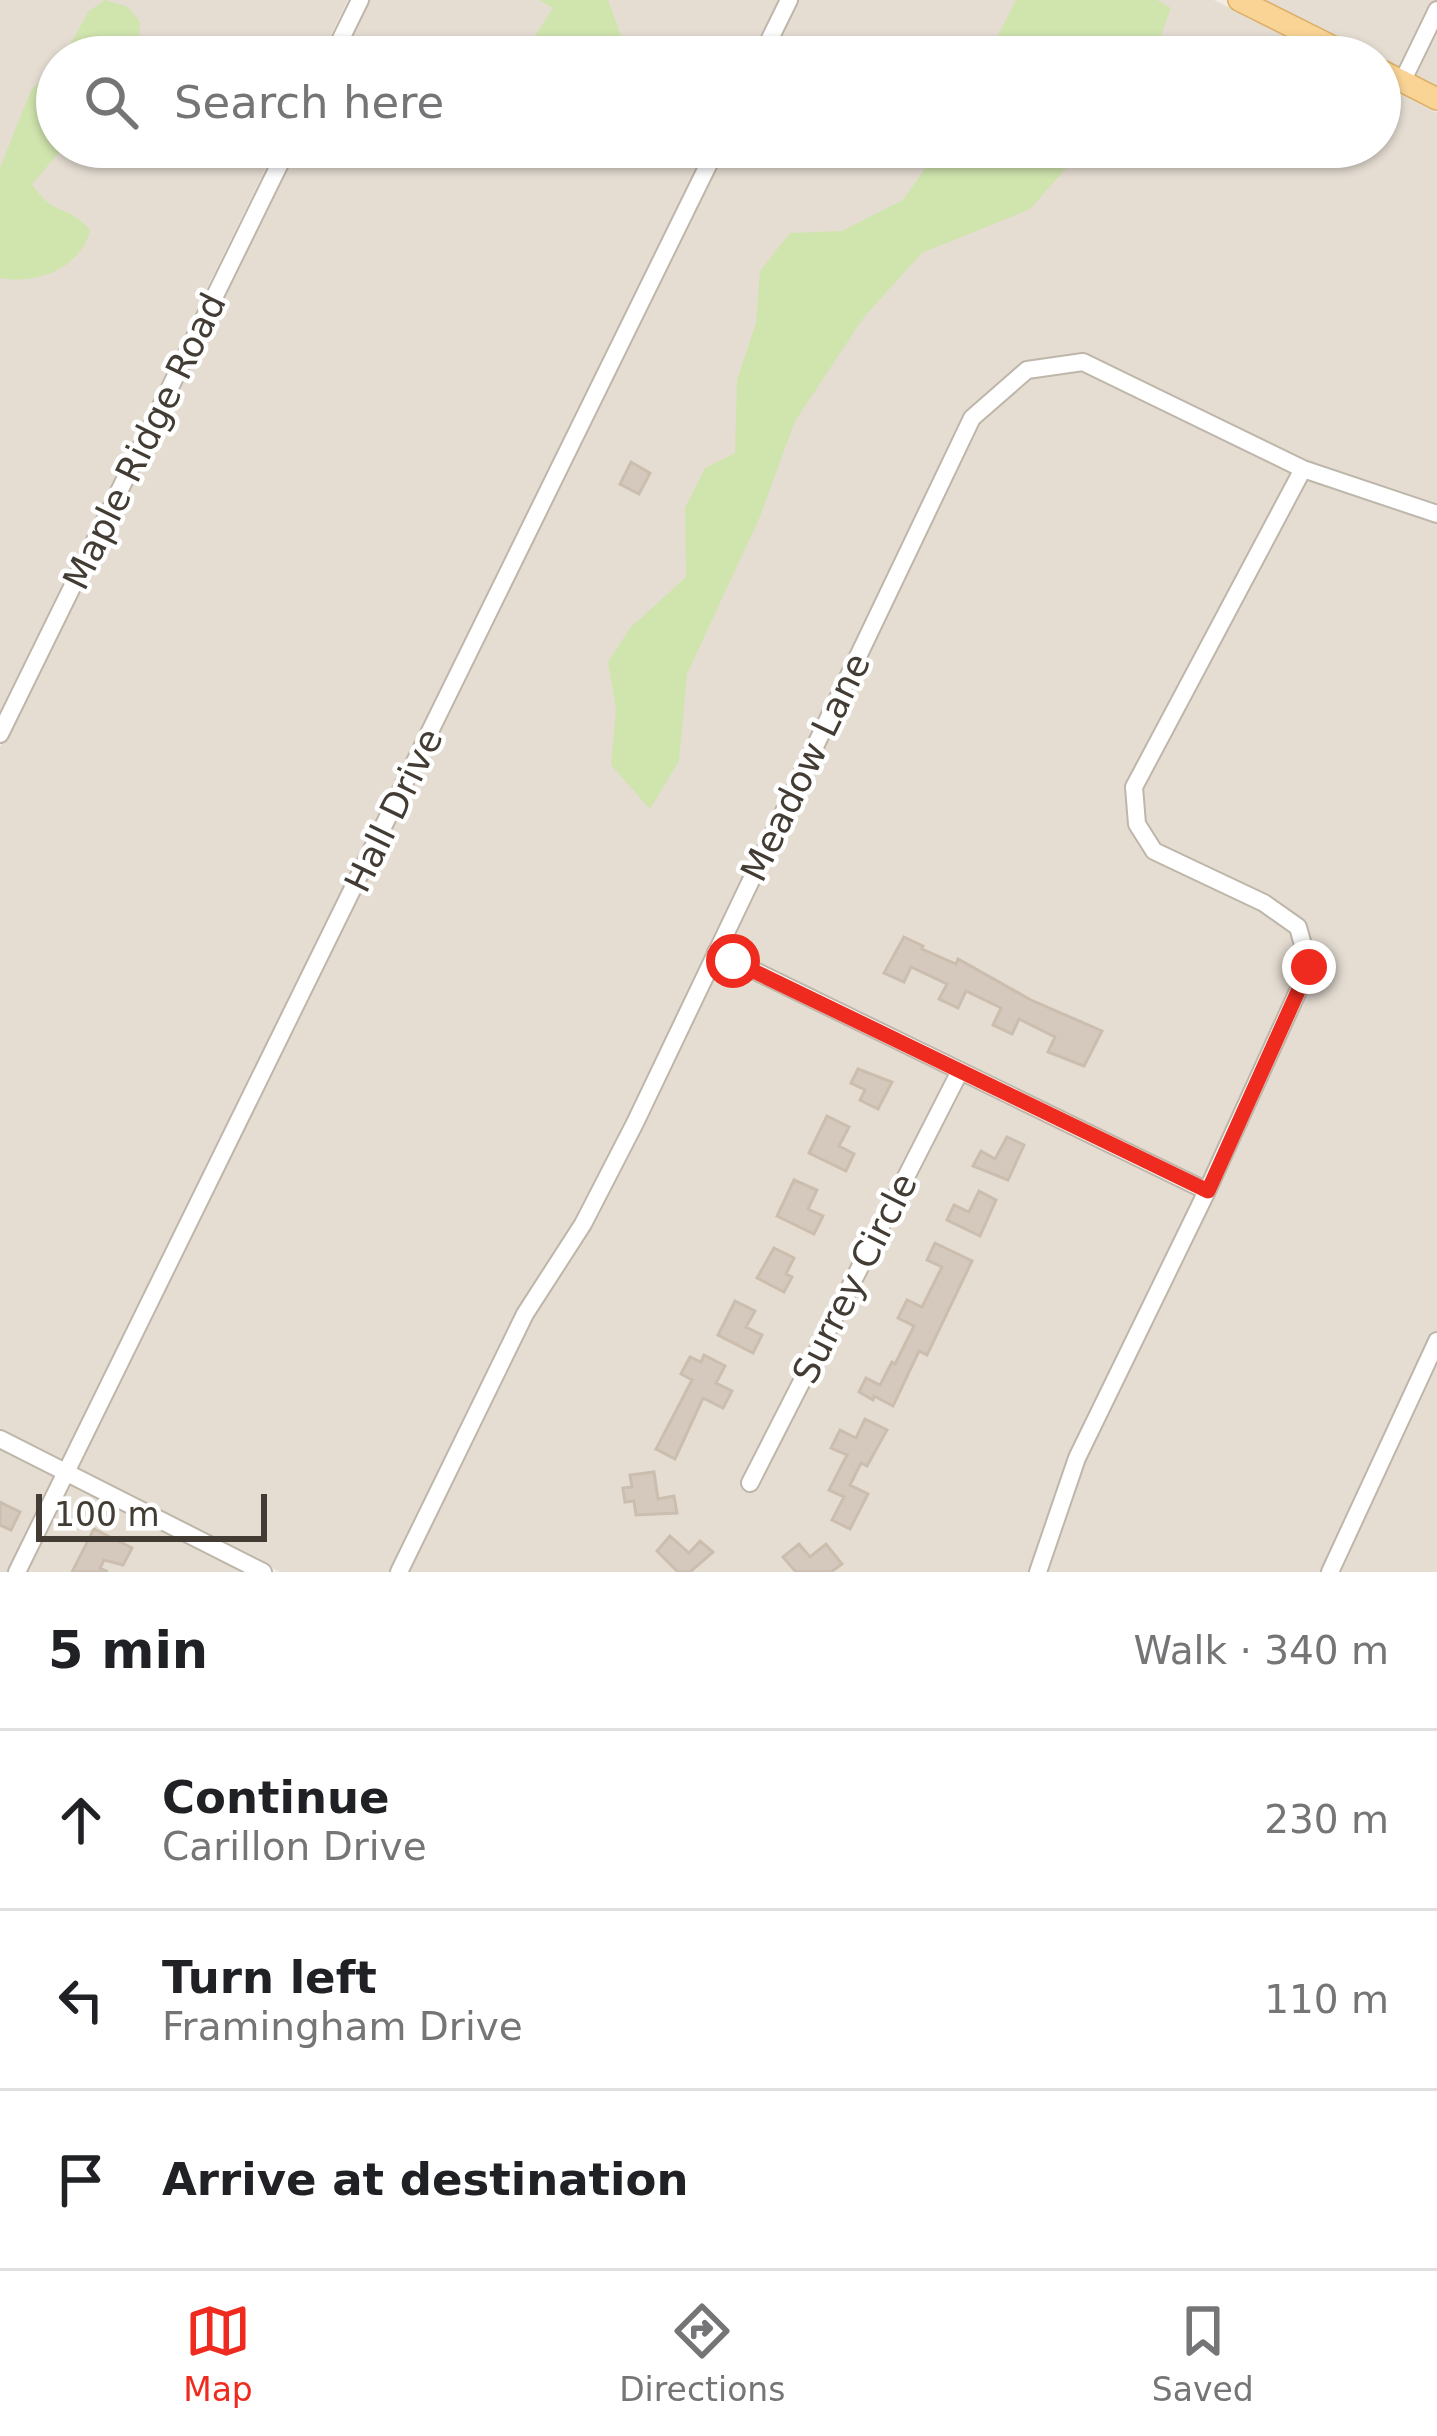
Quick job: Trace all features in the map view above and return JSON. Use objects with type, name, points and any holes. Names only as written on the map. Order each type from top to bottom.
[{"type":"main road","points":[[1239,0],[1311,36]]},
{"type":"main road","points":[[1402,82],[1437,99]]},
{"type":"street","points":[[342,36],[360,0]]},
{"type":"street","points":[[771,36],[789,0]]},
{"type":"street","points":[[1402,82],[1437,10]]},
{"type":"street","name":"Maple Ridge Road","points":[[0,734],[278,168]]},
{"type":"street","name":"Hall Drive","points":[[17,1572],[707,168]]},
{"type":"street","name":"Meadow Lane","points":[[399,1572],[525,1314],[584,1224],[635,1123],[972,418],[1027,370],[1083,362],[1303,469],[1437,514]]},
{"type":"street","points":[[1038,1572],[1077,1459],[1208,1191],[1309,967],[1298,927],[1264,903],[1154,850],[1137,824],[1134,787],[1303,469]]},
{"type":"street","points":[[716,952],[1208,1191]]},
{"type":"street","name":"Surrey Circle","points":[[750,1483],[958,1073]]},
{"type":"street","points":[[1330,1572],[1437,1341]]},
{"type":"street","points":[[0,1438],[263,1572]]},
{"type":"shaded area","points":[[0,0],[348,0],[330,36],[36,36],[36,168],[266,168],[0,712]]},
{"type":"shaded area","points":[[368,0],[1214,0],[1285,36],[351,36]]},
{"type":"shaded area","points":[[1252,0],[1437,0],[1437,93],[1401,75],[1401,36],[1324,36]]},
{"type":"shaded area","points":[[1401,95],[1437,113],[1437,1572],[280,1572],[0,1431],[0,747],[286,168],[1401,168]]},
{"type":"shaded area","points":[[0,1448],[245,1572],[0,1572]]},
{"type":"green space","points":[[105,0],[128,7],[140,22],[139,36],[75,36],[89,11]]},
{"type":"green space","points":[[539,0],[608,0],[621,36],[535,36],[553,8]]},
{"type":"green space","points":[[1016,0],[1157,0],[1171,8],[1161,36],[998,36]]},
{"type":"green space","points":[[36,85],[36,168],[46,168],[32,184],[47,202],[90,230],[85,244],[67,264],[41,276],[14,280],[0,278],[0,168]]},
{"type":"green space","points":[[925,168],[1066,168],[1030,209],[922,253],[864,317],[795,421],[759,519],[687,674],[679,761],[650,809],[611,765],[616,709],[608,662],[630,628],[686,577],[685,508],[705,468],[735,453],[737,380],[756,323],[760,271],[790,233],[842,231],[903,200]]},
{"type":"building","points":[[631,462],[650,473],[639,494],[620,484]]},
{"type":"building","points":[[904,937],[1102,1031],[1084,1066],[1048,1052],[1055,1037],[1019,1019],[1012,1034],[993,1025],[1001,1008],[966,991],[958,1008],[939,999],[947,984],[911,967],[904,982],[884,973]]},
{"type":"building","points":[[858,1069],[892,1082],[878,1109],[860,1100],[865,1090],[851,1083]]},
{"type":"building","points":[[827,1116],[849,1127],[839,1146],[854,1154],[846,1171],[809,1153]]},
{"type":"building","points":[[1007,1137],[1024,1145],[1008,1180],[973,1166],[981,1151],[995,1159]]},
{"type":"building","points":[[794,1180],[817,1190],[808,1209],[823,1216],[814,1234],[777,1216]]},
{"type":"building","points":[[979,1191],[996,1200],[980,1236],[947,1220],[954,1205],[969,1212]]},
{"type":"building","points":[[935,1243],[972,1261],[927,1355],[919,1351],[893,1406],[874,1396],[873,1400],[859,1392],[866,1378],[880,1385],[892,1362],[895,1364],[914,1326],[898,1318],[907,1300],[922,1307],[942,1267],[927,1260]]},
{"type":"building","points":[[774,1248],[794,1258],[784,1292],[757,1278]]},
{"type":"building","points":[[735,1301],[755,1311],[746,1327],[762,1335],[753,1353],[718,1335]]},
{"type":"building","points":[[704,1355],[725,1366],[716,1383],[732,1391],[723,1408],[703,1398],[675,1459],[656,1449],[692,1380],[681,1374],[690,1357],[701,1362]]},
{"type":"building","points":[[865,1419],[887,1430],[850,1485],[868,1494],[850,1529],[832,1520],[844,1497],[829,1490],[847,1455],[831,1448],[840,1430],[856,1438]]},
{"type":"building","points":[[654,1472],[658,1499],[674,1496],[677,1513],[636,1515],[634,1501],[625,1502],[623,1488],[632,1487],[630,1475]]},
{"type":"building","points":[[0,1502],[20,1512],[11,1530],[0,1525]]},
{"type":"building","points":[[94,1529],[132,1548],[123,1565],[104,1560],[100,1568],[108,1572],[72,1572]]},
{"type":"building","points":[[670,1536],[689,1553],[700,1541],[713,1552],[690,1572],[678,1572],[657,1551]]},
{"type":"building","points":[[799,1544],[810,1557],[826,1544],[842,1564],[831,1572],[796,1572],[783,1557]]},
{"type":"route","points":[[733,961],[1208,1191],[1309,967]]}]
